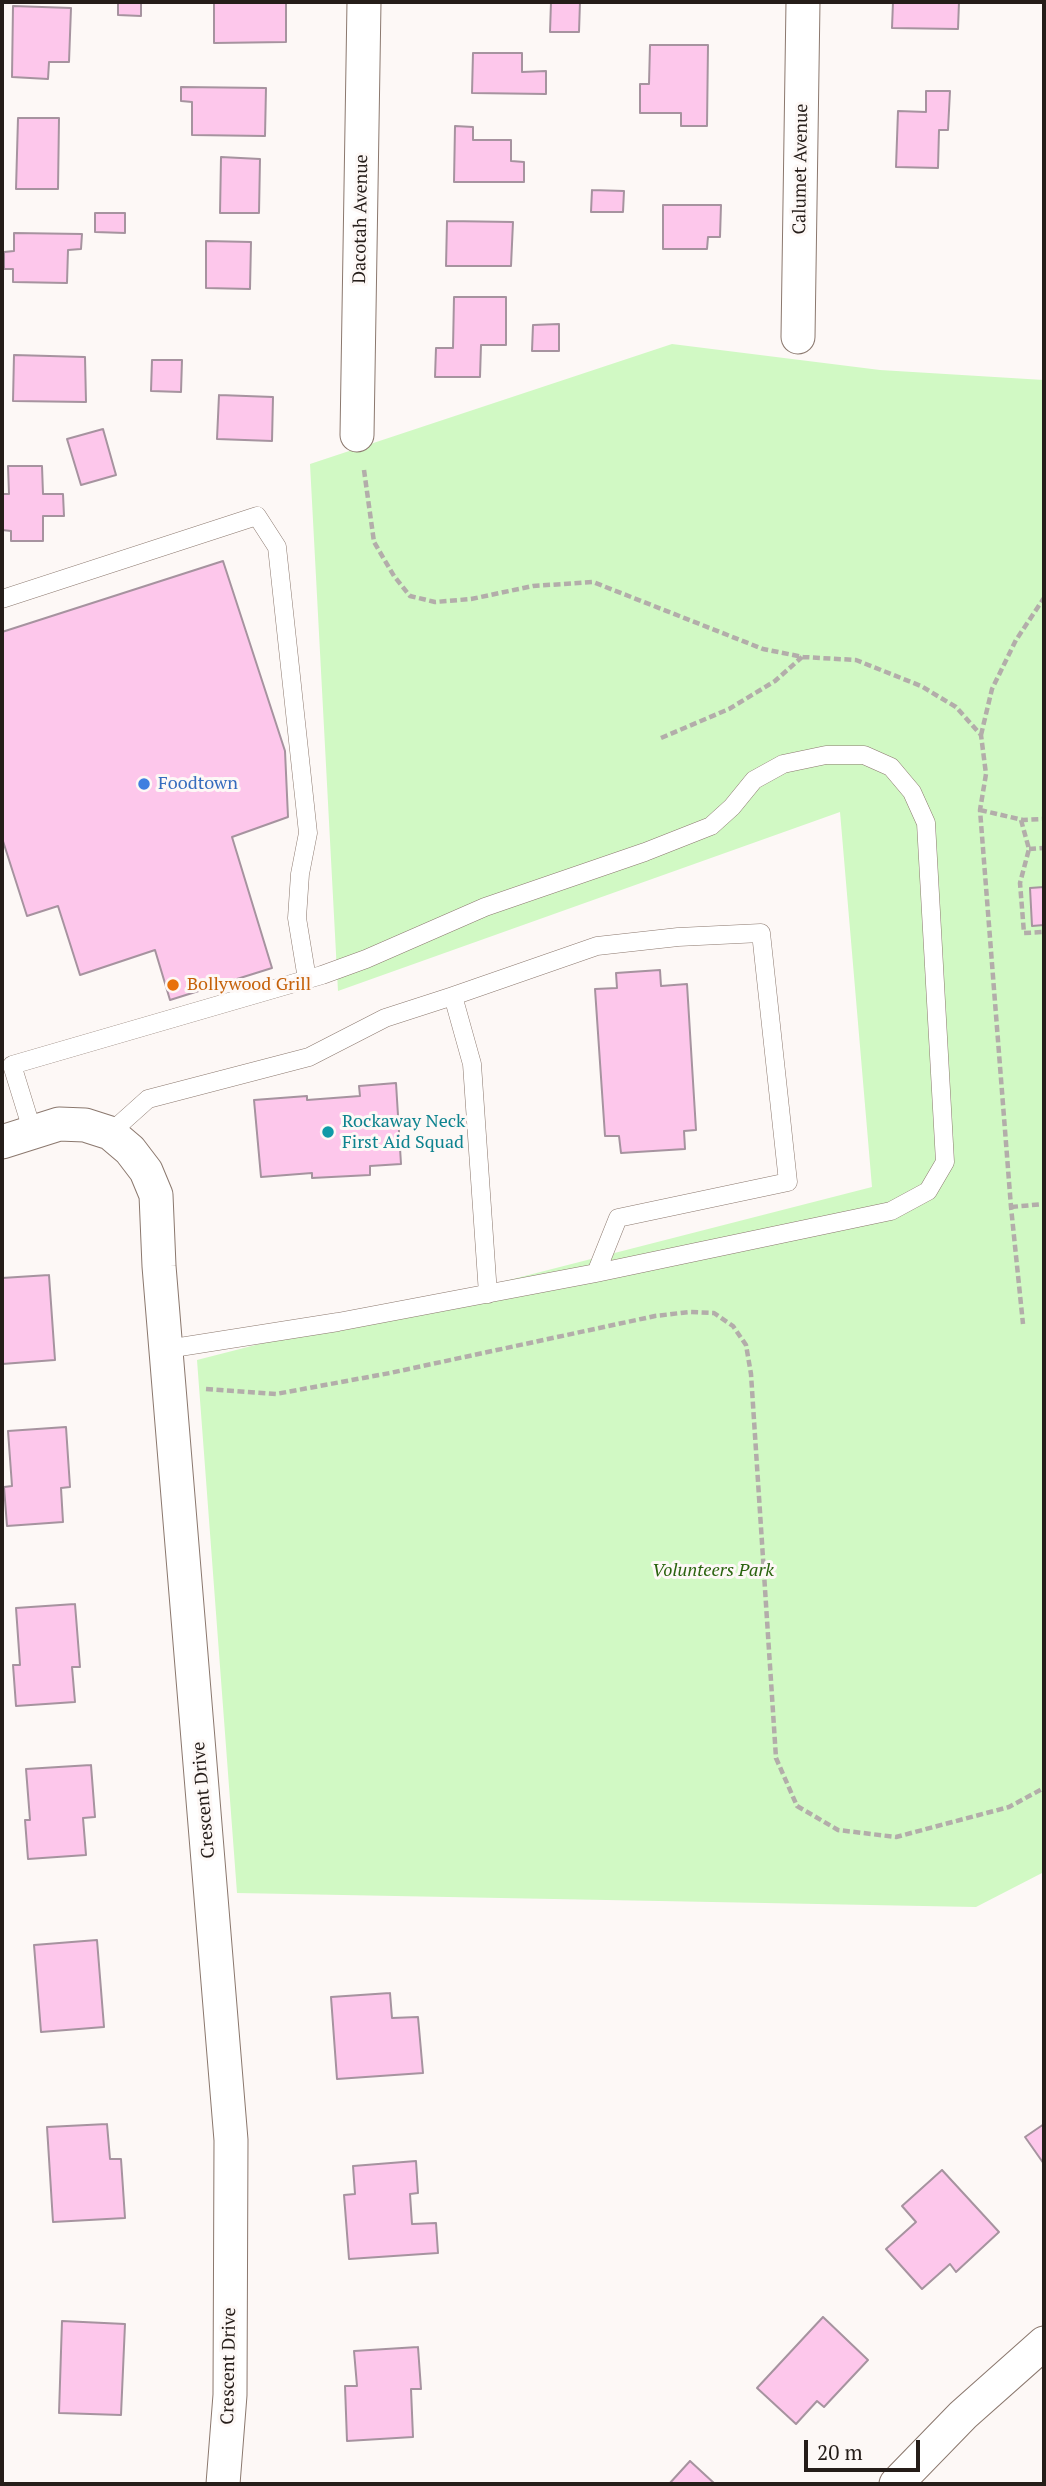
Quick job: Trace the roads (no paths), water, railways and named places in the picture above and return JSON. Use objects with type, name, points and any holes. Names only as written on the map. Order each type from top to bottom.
[{"type":"street","name":"Dacotah Avenue","points":[[357,435],[365,2]]},
{"type":"street","name":"Calumet Avenue","points":[[798,337],[803,2]]},
{"type":"street","points":[[2,1142],[59,1124],[85,1125],[110,1133]]},
{"type":"street","name":"Crescent Drive","points":[[110,1133],[130,1150],[146,1171],[156,1195],[159,1266],[231,2140],[230,2395],[223,2484]]},
{"type":"street","points":[[896,2484],[963,2415],[1044,2343]]},
{"type":"lane","points":[[2,599],[257,516],[277,547],[308,833],[300,874],[297,918],[307,979]]},
{"type":"lane","points":[[33,1133],[12,1065],[307,979],[366,959],[485,907],[645,852],[711,826],[732,807],[754,780],[783,764],[825,755],[864,755],[891,767],[912,792],[926,823],[945,1161],[928,1191],[891,1211],[596,1273],[273,1334],[167,1349]]},
{"type":"lane","points":[[110,1133],[148,1099],[309,1057],[385,1018],[597,946],[678,937],[761,933],[789,1182],[618,1218],[596,1273]]},
{"type":"lane","points":[[453,996],[472,1064],[488,1294]]},
{"type":"place","name":"Foodtown","points":[[144,784]]},
{"type":"place","name":"Bollywood Grill","points":[[173,985]]},
{"type":"place","name":"Rockaway Neck First Aid Squad","points":[[328,1132]]},
{"type":"park label","name":"Volunteers Park","points":[[713,1571]]}]
